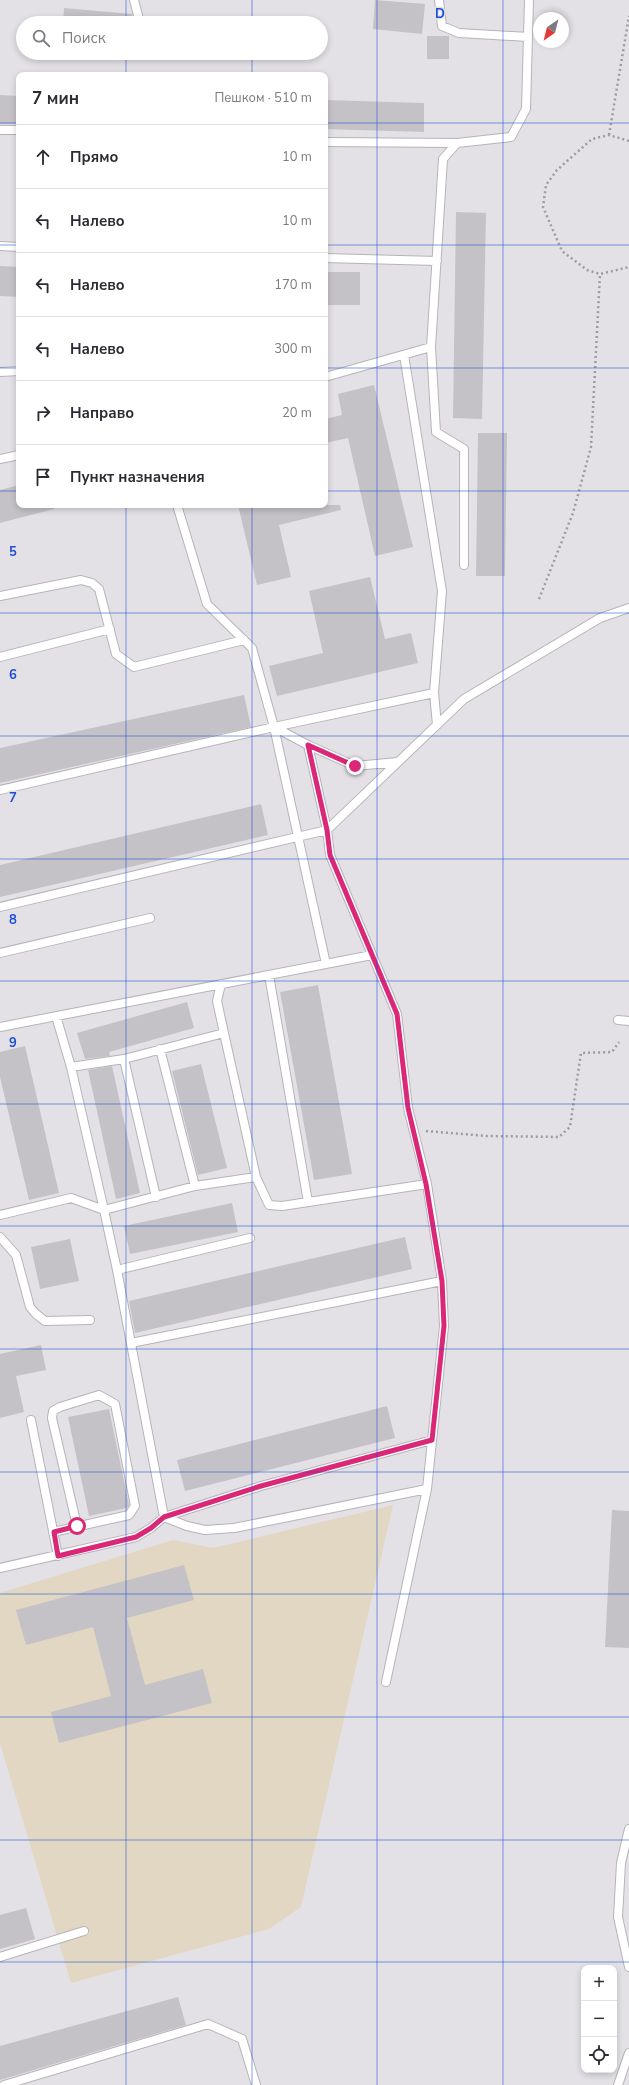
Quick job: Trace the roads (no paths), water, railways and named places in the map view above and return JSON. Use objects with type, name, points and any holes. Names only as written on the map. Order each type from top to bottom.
[{"type":"lane","points":[[134,0],[138,16]]},
{"type":"lane","points":[[439,0],[442,26],[459,33],[528,37]]},
{"type":"lane","points":[[328,142],[456,143],[511,137],[526,109],[529,0]]},
{"type":"lane","points":[[0,130],[16,130]]},
{"type":"lane","points":[[456,143],[443,159],[431,347],[436,432],[464,449],[464,565]]},
{"type":"lane","points":[[0,246],[16,247]]},
{"type":"lane","points":[[328,258],[437,261]]},
{"type":"lane","points":[[328,376],[431,347]]},
{"type":"lane","points":[[404,355],[442,592],[434,693],[437,725]]},
{"type":"lane","points":[[0,372],[16,371]]},
{"type":"lane","points":[[0,459],[16,456]]},
{"type":"lane","points":[[178,508],[207,604],[252,648],[274,727],[326,964]]},
{"type":"lane","points":[[0,596],[82,580],[92,583],[99,589],[116,654],[134,667],[244,640]]},
{"type":"lane","points":[[0,907],[327,830],[464,700],[600,618],[629,608]]},
{"type":"lane","points":[[0,657],[110,629]]},
{"type":"lane","points":[[0,790],[274,727],[434,693]]},
{"type":"lane","points":[[274,727],[308,745],[355,766],[398,762]]},
{"type":"lane","points":[[308,745],[327,830],[330,855],[397,1014],[408,1108],[426,1184],[442,1281],[444,1326],[427,1489],[386,1682]]},
{"type":"lane","points":[[0,954],[150,918]]},
{"type":"lane","points":[[0,1027],[372,955]]},
{"type":"lane","points":[[269,975],[308,1202]]},
{"type":"lane","points":[[221,984],[217,1001],[256,1177],[269,1205],[282,1206],[426,1184]]},
{"type":"lane","points":[[56,1016],[71,1067],[117,1270],[164,1517]]},
{"type":"lane","points":[[618,1020],[629,1021]]},
{"type":"lane","points":[[71,1067],[124,1059],[224,1033]]},
{"type":"lane","points":[[160,1049],[195,1186]]},
{"type":"lane","points":[[124,1059],[156,1197]]},
{"type":"lane","points":[[0,1215],[71,1198],[104,1210],[195,1186],[256,1177]]},
{"type":"lane","points":[[0,1237],[16,1256],[30,1307],[36,1314],[45,1320],[90,1320]]},
{"type":"lane","points":[[117,1270],[250,1238]]},
{"type":"lane","points":[[131,1342],[442,1281]]},
{"type":"lane","points":[[54,1532],[129,1514],[135,1506],[115,1404],[99,1395],[60,1407],[54,1411],[52,1418],[77,1526]]},
{"type":"lane","points":[[31,1420],[58,1556]]},
{"type":"lane","points":[[0,1568],[136,1537],[151,1528],[164,1517],[261,1486],[432,1440]]},
{"type":"lane","points":[[164,1517],[187,1526],[205,1530],[234,1528],[427,1489]]},
{"type":"lane","points":[[629,1829],[621,1863],[618,1917],[629,1967]]},
{"type":"lane","points":[[0,1957],[84,1931]]},
{"type":"lane","points":[[4,2085],[208,2024],[242,2039],[256,2085]]},
{"type":"lane","points":[[618,2085],[629,2053]]}]
